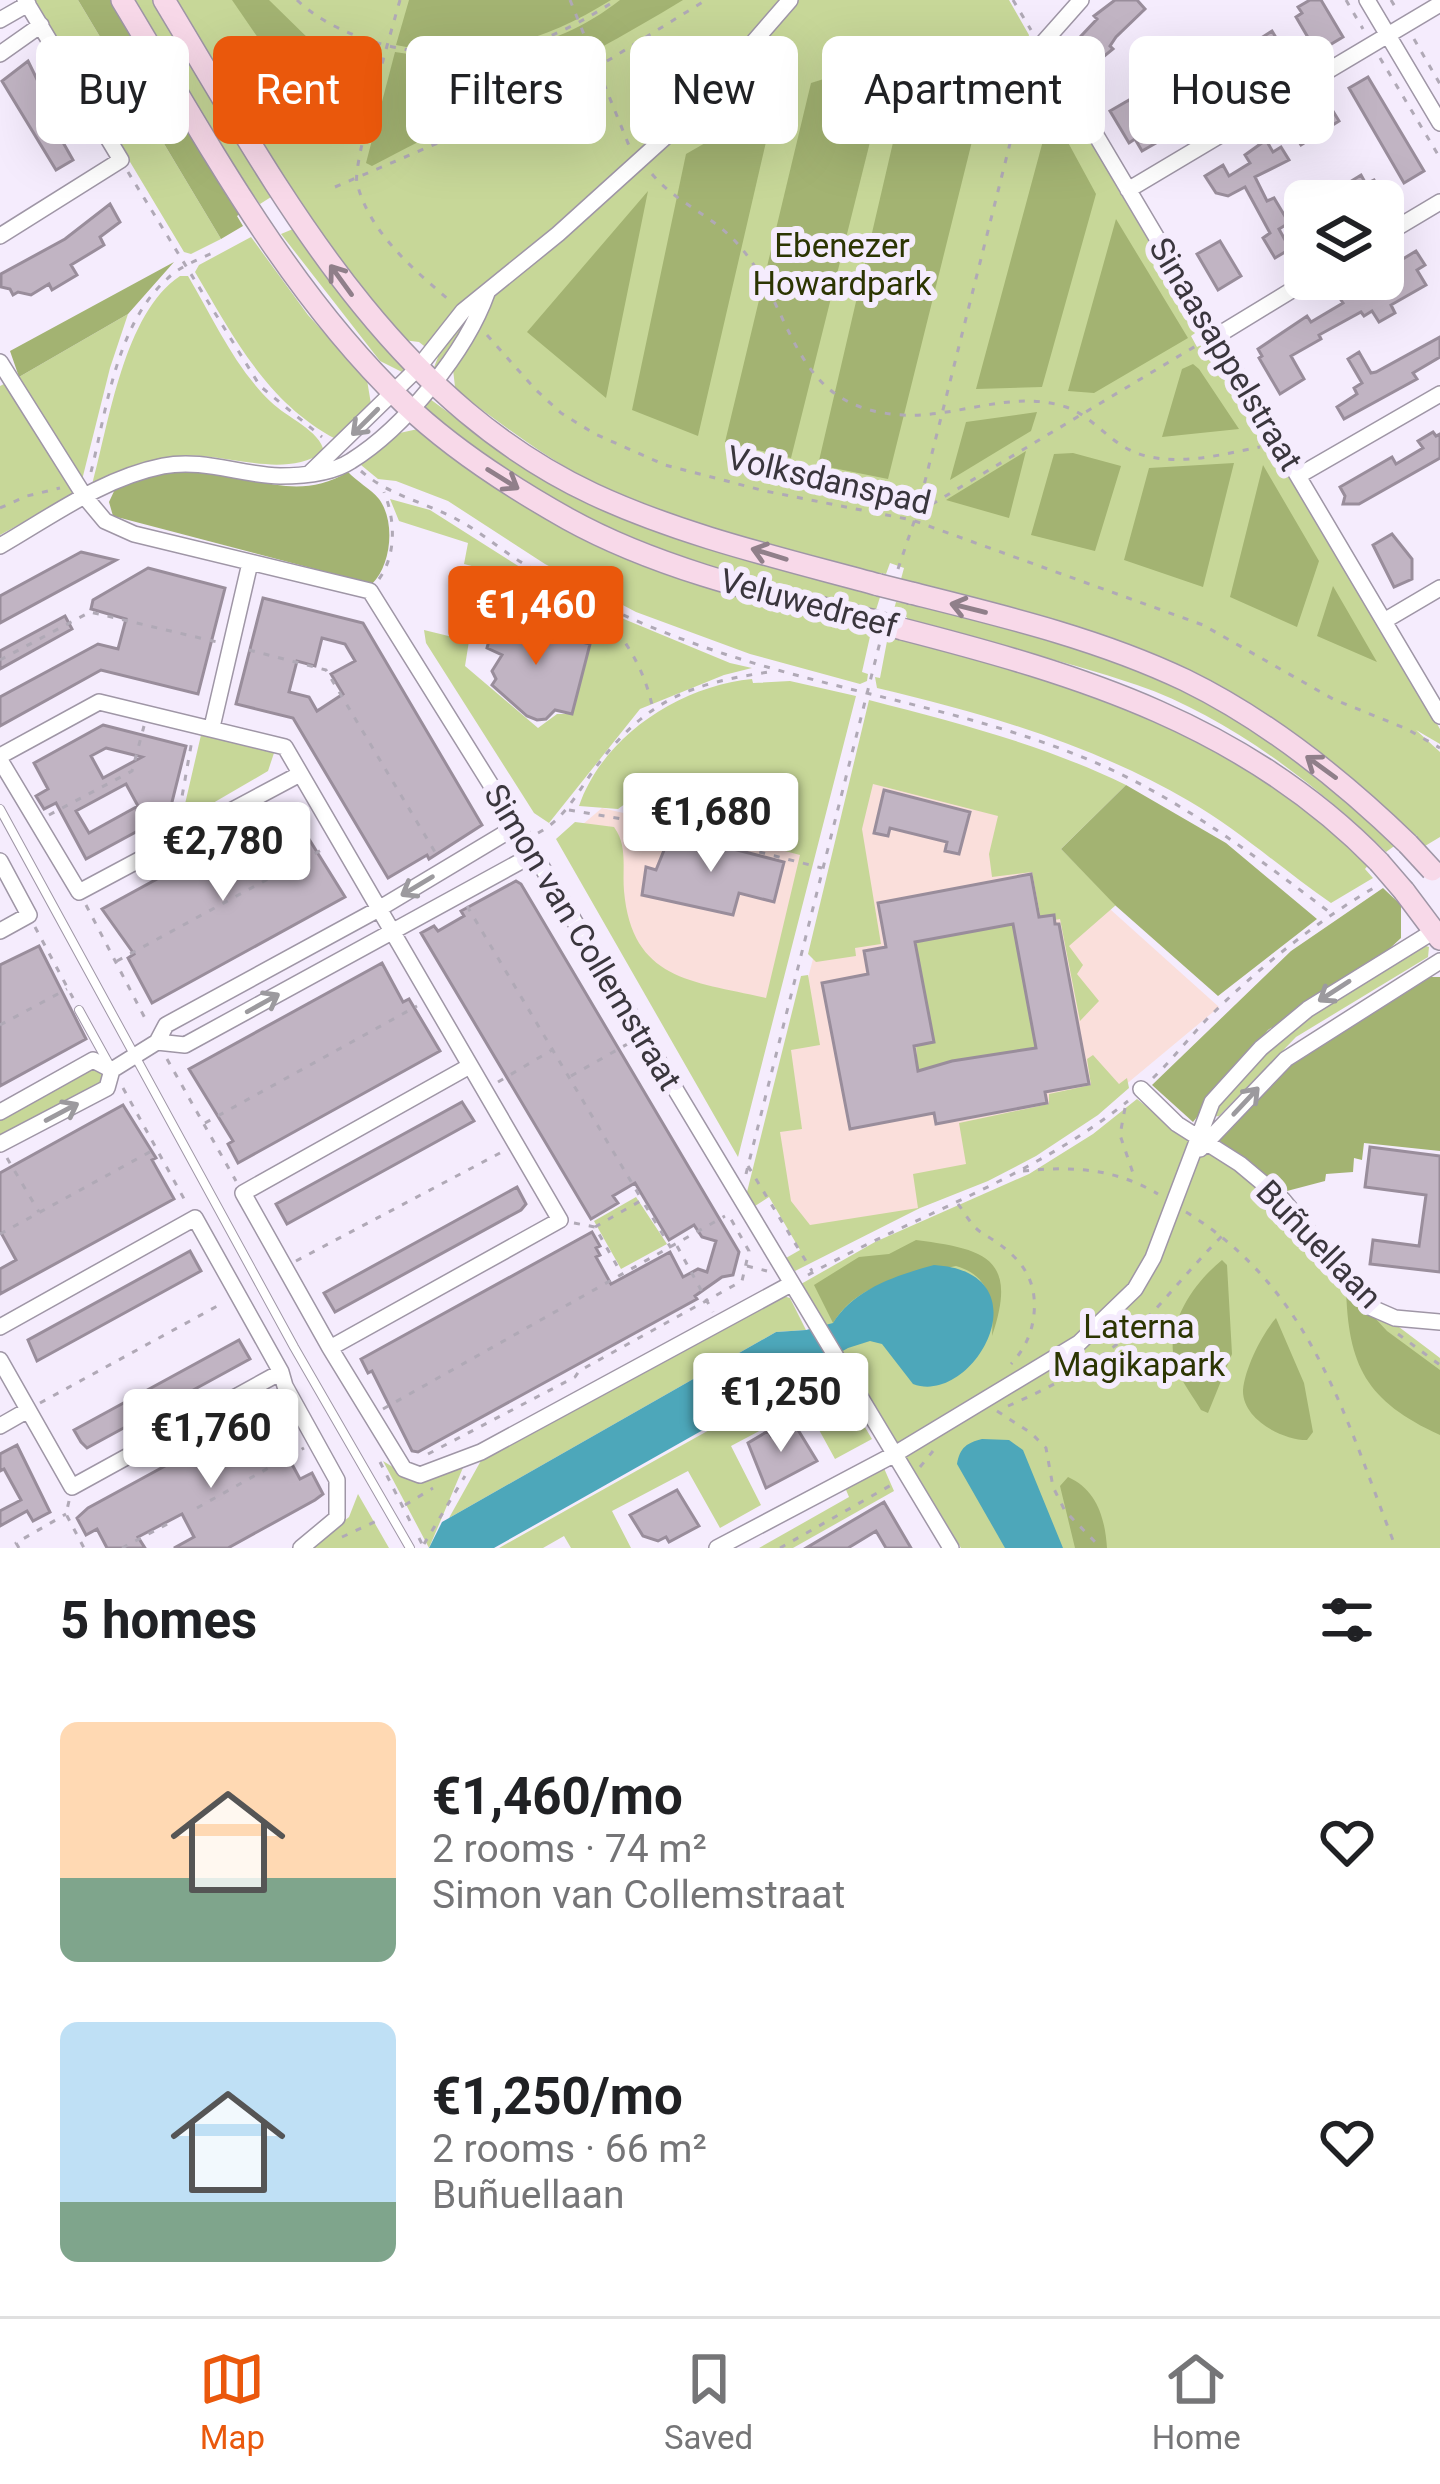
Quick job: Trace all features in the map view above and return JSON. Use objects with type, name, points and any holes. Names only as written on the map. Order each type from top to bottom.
[{"type":"main road","name":"Veluwedreef","points":[[122,0],[273,242],[335,328],[402,401],[479,464],[572,521],[734,585],[1096,684],[1197,729],[1294,786],[1379,873],[1404,891],[1438,932]]},
{"type":"main road","name":"Veluwedreef","points":[[164,0],[299,222],[363,310],[461,407],[529,456],[592,493],[763,553],[1065,635],[1184,680],[1262,725],[1331,773],[1436,874]]},
{"type":"street","points":[[426,375],[463,311],[693,112],[790,0]]},
{"type":"street","name":"Sinaasappelstraat","points":[[1081,0],[1042,44],[1440,716]]},
{"type":"street","points":[[1367,0],[1380,40],[1440,122]]},
{"type":"street","points":[[0,20],[27,2],[121,160],[0,236]]},
{"type":"street","points":[[1128,190],[1440,4]]},
{"type":"street","points":[[0,54],[41,25]]},
{"type":"street","points":[[1404,223],[1440,202]]},
{"type":"street","points":[[0,546],[83,485],[169,464],[283,476],[350,462],[476,324],[488,290]]},
{"type":"street","points":[[1215,336],[1284,295]]},
{"type":"street","points":[[0,362],[105,520],[134,534],[370,591]]},
{"type":"street","points":[[1298,476],[1440,394]]},
{"type":"street","points":[[204,726],[231,645],[250,563]]},
{"type":"street","points":[[1384,621],[1440,588]]},
{"type":"street","name":"Simon van Collemstraat","points":[[370,591],[951,1548]]},
{"type":"street","points":[[301,774],[79,892],[0,758],[99,702],[286,747],[560,1220],[330,1348]]},
{"type":"street","points":[[0,1145],[107,1088],[112,1070],[157,1042],[166,1025],[445,869],[525,840]]},
{"type":"street","points":[[157,1042],[185,1045],[391,932],[460,894],[525,840]]},
{"type":"street","points":[[0,861],[29,915],[0,931]]},
{"type":"street","points":[[1202,1142],[1212,1102],[1261,1048],[1308,1009],[1438,932]]},
{"type":"street","points":[[717,1548],[895,1454],[1078,1343],[1103,1323],[1136,1288],[1153,1258],[1172,1202],[1202,1142],[1286,1059],[1440,961]]},
{"type":"street","points":[[0,1112],[93,1060],[112,1070]]},
{"type":"street","points":[[468,1067],[242,1193],[404,1468],[420,1475],[481,1452],[791,1285]]},
{"type":"street","name":"Buñuellaan","points":[[1142,1089],[1202,1142],[1240,1164],[1283,1201],[1372,1308],[1395,1318],[1440,1322]]},
{"type":"street","points":[[0,1327],[195,1218],[337,1480],[337,1518],[301,1548]]},
{"type":"street","points":[[0,1360],[72,1487],[281,1372]]},
{"type":"street","points":[[0,1426],[28,1410]]},
{"type":"lane","points":[[0,809],[294,1347],[411,1547]]},
{"type":"lane","points":[[80,1010],[112,1070]]},
{"type":"path","points":[[297,0],[326,23],[414,52],[500,51],[531,44],[616,0]]},
{"type":"path","points":[[400,0],[355,178],[370,216],[408,265],[463,311]]},
{"type":"path","points":[[570,0],[587,36]]},
{"type":"path","points":[[606,62],[706,0]]},
{"type":"path","points":[[1346,0],[1380,40],[1440,158]]},
{"type":"path","points":[[1391,0],[1440,84]]},
{"type":"path","points":[[606,88],[619,128],[640,160],[670,195],[702,212],[734,239],[760,272],[794,348],[810,370],[854,406],[932,415],[1020,401],[1063,406],[1126,448],[1149,457],[1217,455],[1278,443]]},
{"type":"path","points":[[335,188],[435,144]]},
{"type":"path","points":[[0,508],[27,496],[83,485],[129,332],[147,300],[169,276],[217,251]]},
{"type":"path","name":"Volksdanspad","points":[[476,324],[561,412],[595,434],[648,457],[765,491],[912,520],[1203,625],[1333,699],[1440,748]]},
{"type":"path","points":[[917,513],[1215,336]]},
{"type":"path","points":[[370,591],[385,571],[394,523],[383,490]]},
{"type":"path","points":[[581,592],[628,646],[640,667],[652,708]]},
{"type":"path","points":[[0,660],[90,612],[326,670],[445,869]]},
{"type":"path","points":[[525,840],[567,810],[613,743],[640,715],[725,678],[782,670]]},
{"type":"path","points":[[37,821],[132,772],[147,713]]},
{"type":"path","points":[[180,838],[175,818],[204,726]]},
{"type":"path","points":[[567,810],[645,823],[821,868]]},
{"type":"path","points":[[116,962],[338,841]]},
{"type":"path","points":[[791,1285],[1085,1135],[1142,1089],[1265,966],[1379,873]]},
{"type":"path","points":[[460,894],[718,1322]]},
{"type":"path","points":[[29,915],[80,1010]]},
{"type":"path","points":[[0,1025],[68,988]]},
{"type":"path","points":[[203,1124],[429,1000]]},
{"type":"path","points":[[569,1076],[643,1036]]},
{"type":"path","points":[[482,1092],[553,1049]]},
{"type":"path","points":[[112,1070],[195,1218]]},
{"type":"path","points":[[1127,1102],[1120,1135],[1136,1180]]},
{"type":"path","points":[[0,1145],[39,1212]]},
{"type":"path","points":[[284,1268],[514,1146]]},
{"type":"path","points":[[0,1234],[157,1148]]},
{"type":"path","points":[[748,1166],[813,1273]]},
{"type":"path","points":[[1018,1171],[1099,1169],[1136,1180],[1224,1235],[1259,1269],[1302,1323],[1396,1548]]},
{"type":"path","points":[[560,1220],[595,1227],[642,1200]]},
{"type":"path","points":[[956,1202],[978,1232],[997,1238],[1010,1250],[1035,1287],[1031,1332],[1004,1371]]},
{"type":"path","points":[[371,1415],[728,1214],[748,1251],[742,1282],[579,1371],[575,1378],[417,1460],[412,1472]]},
{"type":"path","points":[[595,1227],[622,1276]]},
{"type":"path","points":[[28,1410],[238,1295]]},
{"type":"path","points":[[1372,1308],[1390,1328],[1440,1365]]},
{"type":"path","points":[[995,1410],[1046,1448],[1053,1487],[1065,1511],[1101,1548]]},
{"type":"path","points":[[197,1508],[316,1442]]},
{"type":"path","points":[[411,1547],[428,1542],[481,1452]]},
{"type":"path","points":[[72,1487],[66,1514],[84,1548]]},
{"type":"path","points":[[19,1548],[16,1543],[66,1514]]},
{"type":"path","points":[[122,1548],[175,1520]]},
{"type":"path","points":[[338,1539],[379,1520]]},
{"type":"path","points":[[419,1538],[424,1548]]},
{"type":"shaded area","points":[[863,767],[1009,803],[1052,857],[1219,1007],[1094,1111],[980,1183],[806,1255],[758,1170]]},
{"type":"shaded area","points":[[602,808],[805,855],[768,1014],[642,978],[563,841]]},
{"type":"green space","points":[[33,0],[78,0],[100,36],[55,36]]},
{"type":"green space","points":[[78,0],[113,0],[135,36],[100,36]]},
{"type":"green space","points":[[132,0],[153,0],[175,36],[153,36]]},
{"type":"green space","name":"Ebenezer Howardpark","points":[[172,0],[1009,0],[1029,36],[822,36],[822,144],[1093,144],[1202,328],[1191,336],[1197,347],[1210,341],[1440,729],[1440,744],[1416,730],[1440,752],[1440,837],[1425,846],[1416,835],[1411,838],[1206,685],[916,587],[901,579],[904,568],[890,563],[886,574],[879,577],[702,526],[599,485],[545,454],[461,394],[453,369],[433,370],[438,357],[419,342],[403,340],[345,276],[262,144],[382,144],[382,36],[213,36],[213,65]]},
{"type":"green space","points":[[232,0],[269,0],[306,36],[257,36]]},
{"type":"green space","points":[[409,0],[611,0],[537,36],[406,36],[406,47],[396,45]]},
{"type":"green space","points":[[620,0],[683,0],[606,44],[606,36],[557,36]]},
{"type":"green space","points":[[395,52],[406,54],[406,144],[415,144],[372,166],[366,163],[371,144],[382,144],[382,102]]},
{"type":"green space","points":[[189,60],[213,100],[213,139],[189,98]]},
{"type":"green space","points":[[822,80],[822,144],[870,144],[791,458],[725,442],[811,83]]},
{"type":"green space","points":[[189,126],[241,213],[237,216],[243,226],[221,239],[164,144],[189,144]]},
{"type":"green space","points":[[119,144],[164,144],[221,239],[191,254],[184,252]]},
{"type":"green space","points":[[216,144],[239,144],[271,197],[260,204]]},
{"type":"green space","points":[[703,144],[766,144],[698,436],[632,410],[686,154]]},
{"type":"green space","points":[[893,144],[971,144],[888,479],[818,465]]},
{"type":"green space","points":[[1042,144],[1069,144],[1096,194],[1042,387],[976,389]]},
{"type":"green space","points":[[648,191],[606,398],[527,332]]},
{"type":"green space","points":[[1116,219],[1188,338],[1094,393],[1068,391]]},
{"type":"green space","points":[[293,229],[405,368],[402,372],[380,361],[281,234]]},
{"type":"green space","points":[[251,237],[308,315],[367,380],[371,404],[336,439],[290,407],[271,387],[195,272],[199,265]]},
{"type":"green space","points":[[174,262],[128,314],[19,377],[10,351]]},
{"type":"green space","points":[[180,276],[188,276],[258,389],[310,431],[324,452],[280,465],[202,456],[158,459],[92,485],[132,342],[161,293]]},
{"type":"green space","points":[[128,314],[110,368],[82,480],[19,377]]},
{"type":"green space","points":[[1193,364],[1239,429],[1162,437],[1182,369]]},
{"type":"green space","points":[[4,384],[75,494],[0,535],[0,386]]},
{"type":"green space","points":[[430,399],[521,466],[586,502],[875,592],[880,597],[876,610],[710,566],[594,522],[539,494],[474,449],[427,413],[423,401]]},
{"type":"green space","points":[[1037,412],[1031,431],[950,480],[966,422]]},
{"type":"green space","points":[[418,429],[517,497],[865,626],[871,632],[862,672],[868,674],[867,681],[860,684],[750,654],[636,612],[545,564],[448,501],[378,479],[361,465],[395,434]]},
{"type":"green space","points":[[1026,451],[1009,518],[946,500]]},
{"type":"green space","points":[[1073,453],[1121,466],[1095,551],[1031,535],[1054,454]]},
{"type":"green space","points":[[1234,463],[1203,587],[1124,560],[1149,468]]},
{"type":"green space","points":[[1263,465],[1319,561],[1297,627],[1230,597]]},
{"type":"green space","points":[[213,471],[303,486],[348,472],[384,508],[389,543],[384,566],[372,584],[113,516],[109,502],[116,487],[170,472]]},
{"type":"green space","points":[[390,499],[430,510],[561,593],[752,668],[640,709],[549,823],[534,813],[426,643],[424,630],[469,641],[465,666],[538,728],[557,714],[572,714],[592,638],[531,620],[540,584],[464,564],[468,543],[399,521]]},
{"type":"green space","points":[[1333,586],[1377,662],[1317,636]]},
{"type":"green space","points":[[912,601],[1088,653],[1214,705],[1292,754],[1397,844],[1386,852],[1301,778],[1205,715],[1137,685],[907,622],[907,617],[893,613],[896,602]]},
{"type":"green space","points":[[888,636],[1019,669],[1145,716],[1263,780],[1318,819],[1369,864],[1365,869],[1373,878],[1331,903],[1207,812],[1114,763],[998,720],[877,688],[875,677],[880,678]]},
{"type":"green space","points":[[752,679],[753,683],[790,681],[856,696],[738,1157],[556,839],[575,822],[614,827],[623,850],[629,921],[653,960],[691,980],[766,998],[800,855],[690,826],[673,791],[644,790],[618,809],[579,806],[606,758],[648,719],[698,692]]},
{"type":"green space","points":[[869,700],[1032,747],[1126,785],[1061,849],[1116,905],[1069,946],[1083,965],[1077,974],[1099,1001],[1080,1021],[1060,919],[1033,924],[1036,1048],[953,1060],[918,1071],[908,941],[1040,914],[1032,872],[992,877],[989,854],[998,816],[873,784],[862,829],[881,944],[855,948],[856,956],[816,962],[808,954]]},
{"type":"green space","points":[[201,735],[274,753],[268,771],[201,810],[185,804]]},
{"type":"green space","points":[[1126,785],[1226,843],[1317,919],[1218,996],[1116,906],[1061,849]]},
{"type":"green space","points":[[1383,888],[1401,905],[1401,938],[1268,1030],[1193,1122],[1152,1085],[1291,951]]},
{"type":"green space","points":[[1421,944],[1429,947],[1428,957],[1296,1037],[1219,1116],[1212,1117],[1254,1063],[1279,1040]]},
{"type":"green space","points":[[808,975],[820,1045],[791,1050],[802,1129],[780,1132],[791,1201],[810,1225],[918,1208],[913,1174],[966,1164],[959,1123],[1049,1104],[1049,1094],[1091,1085],[1087,1059],[1093,1055],[1119,1084],[1127,1078],[1129,1088],[1036,1156],[795,1271],[786,1258],[800,1250],[769,1197],[755,1206],[747,1192],[801,976]]},
{"type":"green space","points":[[1431,977],[1440,977],[1440,1151],[1364,1143],[1362,1160],[1354,1158],[1353,1172],[1326,1174],[1325,1181],[1287,1191],[1218,1140],[1277,1073]]},
{"type":"green space","points":[[93,1066],[105,1071],[105,1081],[0,1139],[0,1118]]},
{"type":"green space","name":"Laterna Magikapark","points":[[1137,1099],[1190,1141],[1292,1200],[1399,1327],[1440,1358],[1440,1548],[961,1548],[801,1284],[875,1242],[1029,1174],[1093,1134]]},
{"type":"green space","points":[[636,1197],[667,1244],[621,1269],[594,1221]]},
{"type":"green space","points":[[916,1240],[960,1248],[990,1262],[1001,1289],[992,1336],[988,1293],[977,1277],[956,1266],[871,1289],[833,1323],[814,1285],[859,1257],[889,1254]]},
{"type":"green space","points":[[1222,1260],[1227,1265],[1232,1354],[1208,1413],[1201,1410],[1174,1360],[1174,1331],[1185,1304]]},
{"type":"green space","points":[[1346,1287],[1387,1331],[1440,1370],[1440,1435],[1394,1409],[1366,1378],[1351,1339]]},
{"type":"green space","points":[[783,1296],[790,1298],[806,1330],[776,1332],[449,1518],[483,1457]]},
{"type":"green space","points":[[1276,1318],[1304,1383],[1313,1432],[1307,1440],[1265,1426],[1244,1400],[1251,1362]]},
{"type":"green space","points":[[827,1364],[872,1439],[835,1459],[806,1406],[731,1446],[761,1505],[720,1528],[688,1471],[612,1511],[631,1548],[571,1548],[564,1536],[543,1548],[499,1548]]},
{"type":"green space","points":[[383,1461],[409,1477],[465,1463],[429,1548]]},
{"type":"green space","points":[[883,1466],[894,1491],[793,1548],[759,1548],[849,1497],[844,1485]]},
{"type":"green space","points":[[1068,1477],[1086,1489],[1098,1506],[1107,1548],[1075,1548],[1060,1486]]},
{"type":"green space","points":[[358,1494],[389,1548],[311,1548],[349,1517]]},
{"type":"water","points":[[934,1265],[968,1273],[987,1290],[994,1312],[989,1336],[977,1358],[958,1376],[936,1386],[913,1384],[882,1344],[870,1341],[848,1348],[494,1548],[429,1548],[442,1522],[776,1332],[833,1323],[864,1292]]},
{"type":"water","points":[[982,1439],[1009,1440],[1023,1450],[1063,1548],[1005,1548],[957,1464],[965,1447]]},
{"type":"building","points":[[1115,0],[1137,0],[1145,9],[1116,37],[1105,56],[1105,36],[1081,36],[1097,19],[1094,16]]},
{"type":"building","points":[[1321,0],[1343,37],[1334,42],[1334,36],[1307,36],[1296,17],[1302,13],[1298,7]]},
{"type":"building","points":[[28,61],[36,77],[36,137],[2,81]]},
{"type":"building","points":[[1368,77],[1424,171],[1404,183],[1349,88]]},
{"type":"building","points":[[1129,100],[1129,143],[1110,111]]},
{"type":"building","points":[[40,144],[64,144],[73,160],[56,170]]},
{"type":"building","points":[[1268,144],[1273,152],[1281,147],[1289,160],[1255,177],[1267,201],[1274,198],[1284,215],[1284,226],[1279,229],[1284,253],[1275,258],[1263,238],[1270,233],[1245,187],[1228,196],[1216,193],[1205,176],[1223,165],[1229,176],[1250,163],[1245,155]]},
{"type":"building","points":[[110,204],[120,222],[100,237],[104,245],[71,265],[77,275],[52,290],[49,284],[31,295],[13,295],[1,287],[1,274],[65,239]]},
{"type":"building","points":[[1220,241],[1241,276],[1218,290],[1197,254]]},
{"type":"building","points":[[1416,251],[1425,265],[1417,270],[1426,285],[1404,298],[1404,258]]},
{"type":"building","points":[[1341,300],[1400,300],[1391,305],[1395,313],[1379,322],[1372,311],[1364,316],[1361,312],[1291,356],[1304,379],[1280,394],[1258,349],[1307,316],[1311,322],[1343,303]]},
{"type":"building","points":[[1440,337],[1440,357],[1413,373],[1417,379],[1344,419],[1337,407],[1357,394],[1354,388],[1362,383],[1348,359],[1359,352],[1371,373],[1376,372]]},
{"type":"building","points":[[1433,432],[1440,434],[1440,458],[1359,504],[1343,504],[1340,487],[1392,457],[1396,464],[1423,448],[1418,441]]},
{"type":"building","points":[[1392,534],[1412,559],[1412,579],[1394,587],[1373,545]]},
{"type":"building","points":[[81,552],[116,560],[0,623],[0,596]]},
{"type":"building","points":[[148,568],[225,588],[198,694],[101,670],[0,726],[0,697],[98,644],[118,649],[126,619],[91,609],[93,600]]},
{"type":"building","points":[[263,598],[363,623],[482,825],[388,878],[293,718],[236,704]],"holes":[[[322,638],[345,644],[355,661],[331,674],[343,694],[317,711],[309,697],[289,692],[297,661],[315,666]]]},
{"type":"building","points":[[65,616],[72,629],[0,669],[0,651]]},
{"type":"building","points":[[484,618],[590,644],[572,714],[555,710],[537,720],[492,685],[496,679],[492,671],[502,655],[487,648],[490,637],[480,633]]},
{"type":"building","points":[[103,725],[186,746],[169,814],[86,859],[56,803],[44,809],[36,796],[48,789],[34,763]],"holes":[[[106,748],[142,757],[103,778],[91,756]],[[126,784],[138,806],[89,833],[76,811]]]},
{"type":"building","points":[[884,790],[970,812],[959,854],[945,851],[947,842],[890,828],[888,836],[874,833]]},
{"type":"building","points":[[289,807],[345,897],[152,1003],[128,958],[134,954],[102,909]]},
{"type":"building","points":[[671,833],[784,862],[774,902],[739,893],[733,915],[642,895],[646,867],[656,870]]},
{"type":"building","points":[[1031,874],[1039,917],[1054,915],[1059,924],[1089,1084],[1045,1092],[1047,1103],[936,1124],[934,1113],[850,1129],[822,983],[868,974],[864,951],[886,947],[878,903]],"holes":[[[1013,924],[1036,1048],[918,1071],[914,1046],[934,1042],[915,942]]]},
{"type":"building","points":[[516,881],[739,1252],[733,1275],[722,1277],[697,1299],[418,1452],[412,1451],[372,1371],[368,1373],[361,1359],[592,1232],[600,1246],[596,1257],[611,1284],[670,1252],[683,1277],[698,1269],[707,1272],[716,1241],[702,1237],[694,1225],[669,1240],[635,1183],[613,1196],[618,1203],[591,1219],[421,933],[434,926],[438,931],[464,916],[461,911]]},
{"type":"building","points":[[39,946],[86,1039],[0,1086],[0,965]]},
{"type":"building","points":[[382,963],[403,1002],[409,999],[440,1051],[238,1163],[228,1144],[233,1141],[189,1069]]},
{"type":"building","points":[[462,1102],[474,1121],[287,1224],[276,1204]]},
{"type":"building","points":[[123,1105],[156,1158],[152,1160],[174,1199],[0,1294],[0,1269],[16,1260],[0,1231],[0,1173]]},
{"type":"building","points":[[1370,1147],[1440,1156],[1440,1272],[1370,1264],[1373,1240],[1419,1246],[1426,1195],[1365,1187]]},
{"type":"building","points":[[517,1187],[526,1204],[521,1210],[335,1312],[324,1293]]},
{"type":"building","points":[[190,1251],[201,1271],[37,1361],[28,1340]]},
{"type":"building","points":[[239,1340],[250,1359],[87,1448],[81,1442],[74,1430]]},
{"type":"building","points":[[275,1406],[286,1426],[279,1430],[292,1453],[287,1455],[300,1479],[312,1473],[323,1494],[315,1500],[228,1548],[174,1548],[194,1537],[182,1514],[138,1537],[145,1548],[107,1548],[97,1529],[86,1535],[77,1518],[88,1508]]},
{"type":"building","points":[[795,1425],[817,1461],[766,1488],[748,1443],[768,1431],[771,1436]]},
{"type":"building","points":[[17,1445],[50,1512],[33,1521],[27,1511],[0,1526],[0,1511],[21,1500],[4,1469],[0,1471],[0,1454]]},
{"type":"building","points":[[677,1490],[699,1526],[669,1542],[666,1537],[658,1541],[643,1536],[630,1515]]},
{"type":"building","points":[[884,1502],[911,1548],[886,1548],[876,1531],[848,1548],[806,1548]]}]
